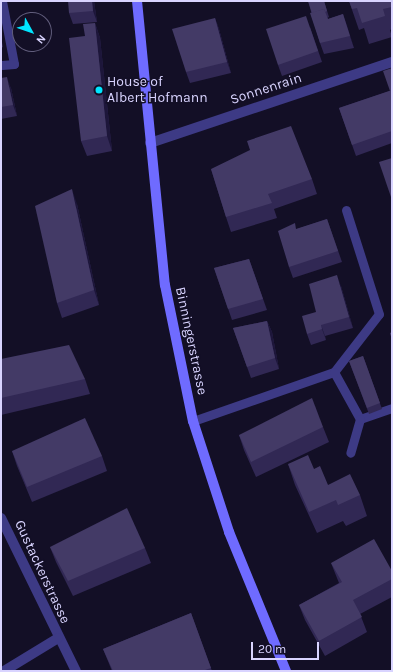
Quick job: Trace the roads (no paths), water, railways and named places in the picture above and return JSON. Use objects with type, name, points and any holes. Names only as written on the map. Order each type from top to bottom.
[{"type":"main road","name":"Binningerstrasse","points":[[137,1],[165,285],[193,421],[229,532],[286,671]]},
{"type":"street","name":"Sonnenrain","points":[[150,142],[392,62]]},
{"type":"street","name":"Gustackerstrasse","points":[[1,518],[58,638],[76,671]]},
{"type":"street","name":"Gustackerstrasse","points":[[4,671],[58,638]]},
{"type":"lane","points":[[2,1],[14,64],[2,65]]},
{"type":"lane","points":[[193,421],[334,372],[379,314],[346,210]]},
{"type":"lane","points":[[334,372],[360,419],[350,453]]},
{"type":"lane","points":[[360,419],[392,408]]},
{"type":"place","name":"House of Albert Hofmann","points":[[99,90]]}]
